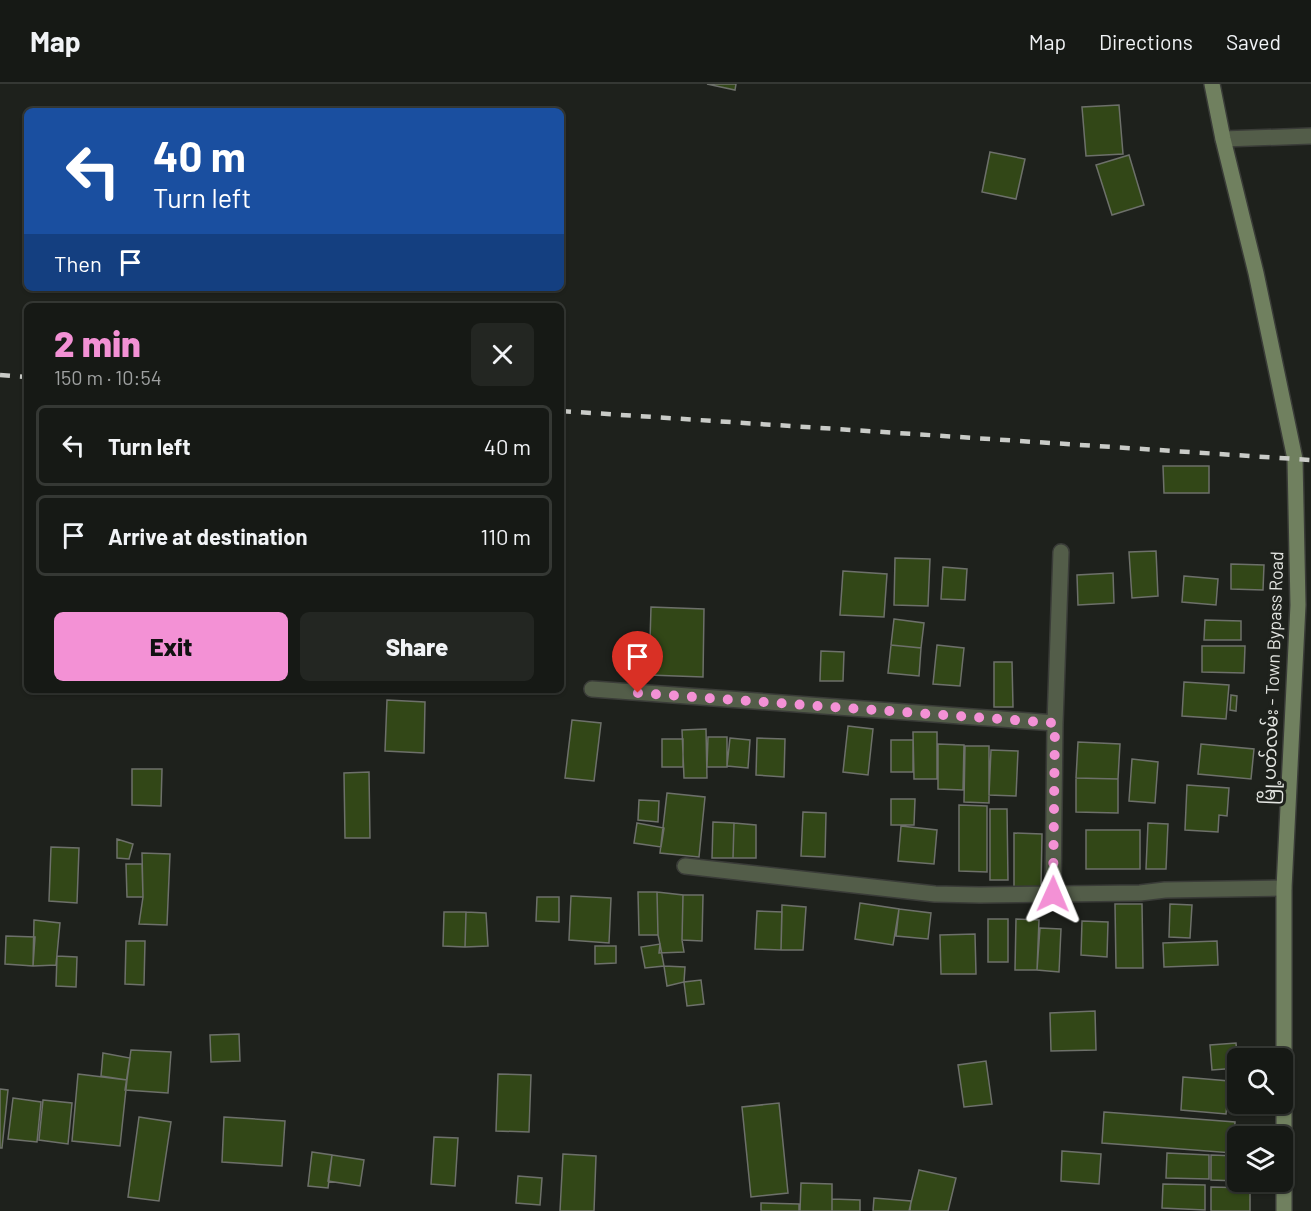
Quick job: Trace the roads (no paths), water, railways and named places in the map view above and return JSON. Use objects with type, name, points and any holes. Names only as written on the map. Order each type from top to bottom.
[{"type":"main road","name":"မြို့ပတ်လမ်း - Town Bypass Road","points":[[1212,84],[1256,273],[1295,459],[1298,605],[1284,888],[1284,1211]]},
{"type":"street","points":[[1223,139],[1311,136]]},
{"type":"street","points":[[1053,894],[1055,723],[1061,552]]},
{"type":"street","points":[[592,689],[1055,723]]},
{"type":"street","points":[[685,866],[935,894],[1140,893],[1165,890],[1284,888]]},
{"type":"railway","points":[[0,375],[24,377]]},
{"type":"railway","points":[[564,411],[1311,460]]}]
